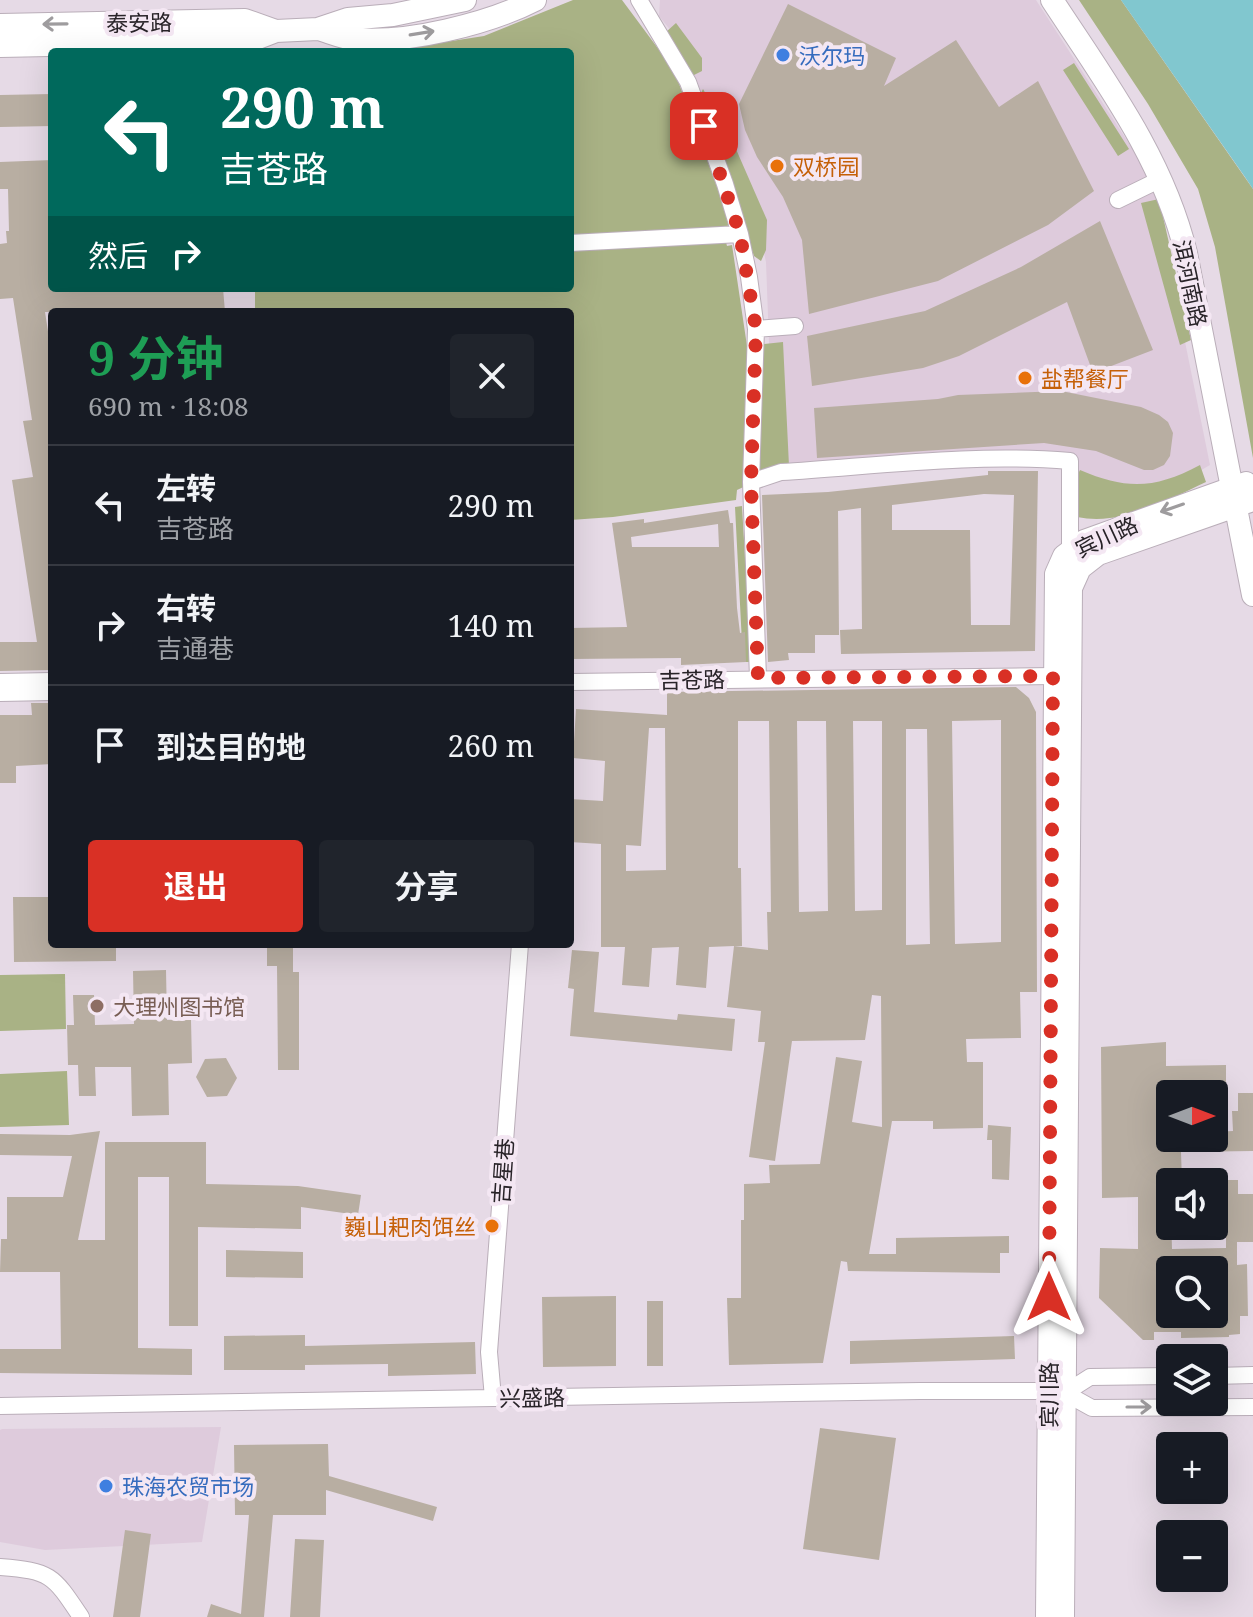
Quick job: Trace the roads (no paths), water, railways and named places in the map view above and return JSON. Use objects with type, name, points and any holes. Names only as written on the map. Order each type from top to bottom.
[{"type":"main road","name":"泰安路","points":[[0,46],[250,41],[276,31],[318,29],[348,19],[393,15],[465,0]]},
{"type":"main road","name":"泰安路","points":[[318,29],[352,39],[382,39],[470,25],[535,0]]},
{"type":"main road","name":"洱河南路","points":[[1052,0],[1138,131],[1161,179],[1186,253],[1243,499]]},
{"type":"main road","name":"洱河南路","points":[[1070,0],[1150,123],[1187,203],[1201,250],[1243,499],[1253,595]]},
{"type":"main road","name":"泰安路","points":[[0,25],[245,20],[276,31]]},
{"type":"main road","name":"宾川路","points":[[1063,1617],[1056,1392],[1055,579],[1060,563],[1070,550],[1104,532],[1243,499]]},
{"type":"main road","name":"宾川路","points":[[1047,1617],[1056,1392],[1071,586],[1082,566],[1098,554],[1243,499]]},
{"type":"street","points":[[639,0],[688,82],[740,234],[756,329],[751,482],[758,673]]},
{"type":"street","points":[[1118,200],[1161,179]]},
{"type":"street","points":[[574,243],[740,234]]},
{"type":"street","points":[[756,329],[795,326]]},
{"type":"street","points":[[751,482],[781,472],[1021,457],[1070,461],[1070,550]]},
{"type":"street","name":"吉苍路","points":[[574,671],[1053,670]]},
{"type":"street","name":"吉苍路","points":[[574,682],[758,673]]},
{"type":"street","points":[[0,682],[48,681]]},
{"type":"street","points":[[0,693],[48,692]]},
{"type":"street","name":"吉星巷","points":[[493,1398],[489,1352],[520,948]]},
{"type":"street","points":[[1228,1376],[1253,1375]]},
{"type":"street","name":"兴盛路","points":[[1056,1392],[1090,1377],[1156,1376]]},
{"type":"street","name":"兴盛路","points":[[0,1406],[814,1391],[1056,1392],[1092,1408],[1253,1407]]},
{"type":"street","points":[[0,1567],[47,1574],[60,1585],[81,1617]]},
{"type":"water","points":[[1121,0],[1253,0],[1253,189],[1245,177]]},
{"type":"place","name":"沃尔玛","points":[[783,55]]},
{"type":"place","name":"双桥园","points":[[777,166]]},
{"type":"place","name":"盐帮餐厅","points":[[1025,378]]},
{"type":"place","name":"大理州图书馆","points":[[97,1006]]},
{"type":"place","name":"巍山耙肉饵丝","points":[[492,1226]]},
{"type":"place","name":"珠海农贸市场","points":[[106,1486]]}]
